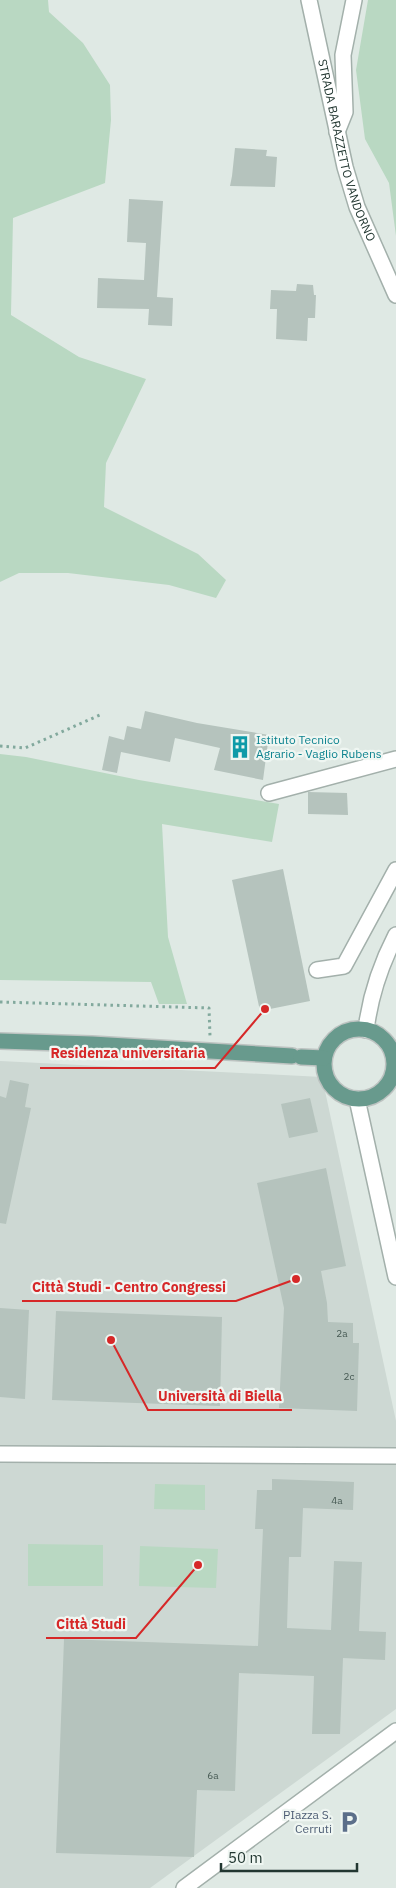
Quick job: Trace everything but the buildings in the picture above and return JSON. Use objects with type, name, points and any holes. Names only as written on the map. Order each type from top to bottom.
[{"type":"main road","points":[[355,1029],[366,1030],[377,1034],[385,1041],[395,1062],[387,1084],[374,1095],[357,1099],[345,1096],[332,1085],[324,1070],[324,1058],[328,1047],[335,1038],[344,1032],[355,1029]]},
{"type":"main road","points":[[0,1041],[324,1058]]},
{"type":"street","name":"STRADA BARAZZETTO VANDORNO","points":[[309,0],[338,132],[357,207],[396,295]]},
{"type":"street","points":[[338,132],[345,112],[343,55],[354,0]]},
{"type":"street","points":[[269,793],[396,759]]},
{"type":"street","points":[[317,970],[344,966],[396,870]]},
{"type":"street","points":[[366,1030],[369,1008],[388,952],[396,935]]},
{"type":"street","points":[[357,1099],[396,1277]]},
{"type":"street","points":[[0,1454],[396,1456]]},
{"type":"street","points":[[184,1888],[396,1732]]},
{"type":"path","points":[[0,746],[26,748],[100,715]]},
{"type":"path","points":[[0,1002],[209,1008],[211,1051]]},
{"type":"shaded area","points":[[0,1061],[322,1077],[396,1421],[396,1709],[150,1888],[0,1888]]},
{"type":"green space","points":[[0,0],[48,0],[49,12],[83,43],[110,85],[111,120],[105,183],[13,218],[11,315],[79,357],[146,379],[106,463],[104,507],[198,554],[226,580],[216,598],[169,585],[68,573],[19,573],[0,582]]},
{"type":"green space","points":[[368,0],[396,0],[396,236],[389,183],[365,139],[356,70]]},
{"type":"green space","points":[[0,754],[26,757],[139,780],[279,804],[272,842],[162,824],[168,937],[187,1004],[159,1004],[151,982],[0,980]]},
{"type":"green space","points":[[155,1484],[205,1485],[205,1510],[154,1509]]},
{"type":"green space","points":[[28,1544],[103,1545],[103,1586],[28,1586]]},
{"type":"green space","points":[[140,1546],[218,1549],[216,1588],[139,1586]]},
{"type":"place","name":"Istituto Tecnico Agrario - Vaglio Rubens","points":[[240,747]]},
{"type":"place","name":"Residenza universitaria","points":[[265,1009]]},
{"type":"place","name":"Città Studi - Centro Congressi","points":[[296,1279]]},
{"type":"place","name":"Università di Biella","points":[[111,1340]]},
{"type":"place","name":"Città Studi","points":[[198,1565]]},
{"type":"place","name":"PIazza S. Cerruti","points":[[349,1822]]}]
